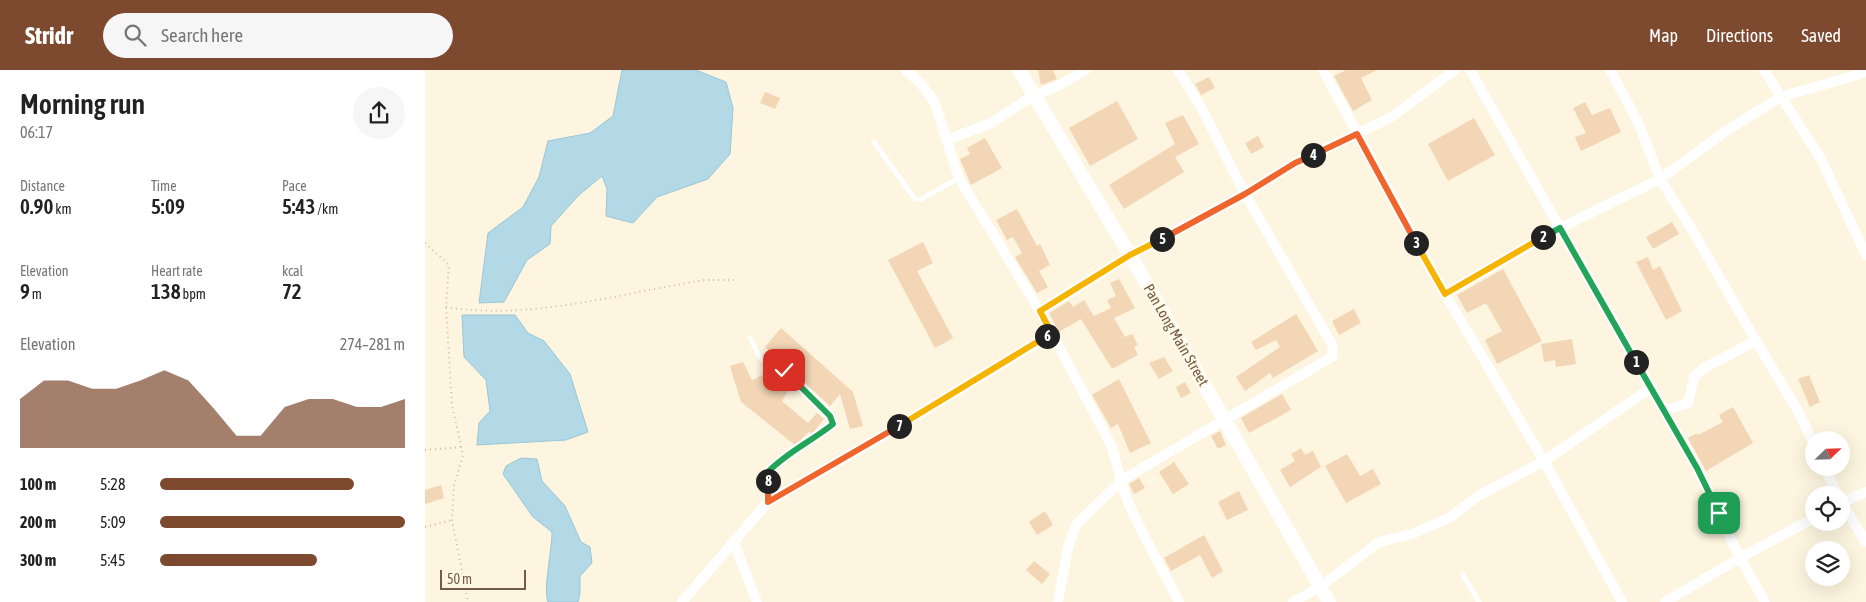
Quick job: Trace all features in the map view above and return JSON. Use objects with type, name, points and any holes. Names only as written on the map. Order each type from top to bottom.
[{"type":"street","points":[[906,70],[921,84],[934,101],[959,178],[1040,311],[1111,445],[1135,518],[1179,602]]},
{"type":"street","name":"Pan Long Main Street","points":[[1019,70],[1130,255],[1329,602]]},
{"type":"street","points":[[947,140],[991,123],[1033,96],[1058,86],[1086,70]]},
{"type":"street","points":[[1057,602],[1068,548],[1076,525],[1122,480],[1332,357],[1333,346],[1245,194],[1202,109],[1178,70]]},
{"type":"street","points":[[1323,70],[1445,294],[1544,461],[1622,602]]},
{"type":"street","points":[[1040,311],[1130,255],[1245,194],[1295,163],[1390,118],[1455,70]]},
{"type":"street","points":[[1470,70],[1697,468],[1740,558],[1765,602]]},
{"type":"street","points":[[1610,70],[1638,122],[1660,179],[1694,233],[1798,411],[1808,431]]},
{"type":"street","points":[[1763,70],[1821,159],[1866,255]]},
{"type":"street","points":[[1445,294],[1560,228],[1617,202],[1660,179],[1729,129],[1781,97],[1866,72]]},
{"type":"street","points":[[682,602],[768,502],[871,443],[1052,334]]},
{"type":"street","points":[[1664,410],[1688,403],[1694,377],[1705,368],[1756,340]]},
{"type":"street","points":[[1293,602],[1320,587],[1379,542],[1412,534],[1449,518],[1478,496],[1544,461],[1651,388]]},
{"type":"street","points":[[1850,498],[1866,492]]},
{"type":"street","points":[[1850,516],[1866,542]]},
{"type":"street","points":[[1665,602],[1805,523]]},
{"type":"street","points":[[734,543],[757,602]]},
{"type":"lane","points":[[874,142],[915,199],[921,199],[959,178]]},
{"type":"lane","points":[[749,338],[761,358],[784,370],[830,416],[833,424],[816,438],[781,459],[768,472],[768,502]]},
{"type":"lane","points":[[1463,575],[1479,602]]},
{"type":"path","points":[[425,243],[449,265],[446,307],[453,405],[463,455],[454,485],[452,520],[468,602]]},
{"type":"path","points":[[446,307],[462,310],[529,311],[705,280],[734,280]]},
{"type":"path","points":[[425,450],[462,447]]},
{"type":"path","points":[[425,527],[452,520]]},
{"type":"water","points":[[622,70],[696,70],[726,82],[733,108],[730,154],[708,179],[657,197],[633,223],[606,216],[607,189],[602,176],[579,195],[551,226],[550,244],[527,260],[504,302],[479,303],[488,233],[523,207],[539,177],[548,141],[590,133],[613,116]]},
{"type":"water","points":[[462,315],[515,315],[528,333],[544,341],[570,374],[588,432],[566,440],[477,445],[479,423],[490,411],[486,380],[464,357]]},
{"type":"water","points":[[521,458],[537,459],[542,481],[565,506],[581,542],[590,547],[592,563],[580,576],[578,602],[548,602],[547,579],[552,532],[533,517],[503,474],[506,466]]},
{"type":"building","points":[[1038,70],[1053,70],[1057,79],[1041,85]]},
{"type":"building","points":[[1346,70],[1377,70],[1361,78],[1372,100],[1353,111],[1334,76]]},
{"type":"building","points":[[1209,77],[1215,88],[1201,95],[1195,84]]},
{"type":"building","points":[[765,92],[780,98],[775,109],[760,103]]},
{"type":"building","points":[[1117,101],[1138,139],[1090,166],[1069,128]]},
{"type":"building","points":[[1585,102],[1592,115],[1610,108],[1621,132],[1581,151],[1575,137],[1586,133],[1573,108]]},
{"type":"building","points":[[1183,115],[1199,144],[1175,157],[1184,172],[1124,209],[1109,185],[1175,144],[1165,123]]},
{"type":"building","points":[[1474,118],[1495,155],[1448,181],[1428,144]]},
{"type":"building","points":[[1258,136],[1264,147],[1251,154],[1245,143]]},
{"type":"building","points":[[985,138],[1002,168],[971,185],[960,159],[970,154],[967,148]]},
{"type":"building","points":[[1017,209],[1037,246],[1040,244],[1050,265],[1039,271],[1048,287],[1037,293],[1015,257],[1022,253],[1013,237],[1007,240],[996,220]]},
{"type":"building","points":[[1672,222],[1679,234],[1653,249],[1646,237]]},
{"type":"building","points":[[923,242],[933,263],[917,271],[953,338],[935,348],[888,260]]},
{"type":"building","points":[[1648,257],[1653,270],[1660,266],[1682,311],[1666,320],[1636,262]]},
{"type":"building","points":[[1503,269],[1542,341],[1497,364],[1485,340],[1502,331],[1486,303],[1467,313],[1457,295]]},
{"type":"building","points":[[1119,279],[1135,308],[1114,318],[1125,337],[1132,334],[1138,345],[1134,347],[1138,355],[1112,369],[1081,319],[1059,332],[1049,313],[1069,301],[1073,307],[1084,300],[1094,316],[1111,308],[1107,300],[1116,296],[1110,283]]},
{"type":"building","points":[[1354,309],[1361,323],[1339,335],[1332,321]]},
{"type":"building","points":[[1296,314],[1318,351],[1273,378],[1270,373],[1245,391],[1236,377],[1280,347],[1276,340],[1256,350],[1251,342]]},
{"type":"building","points":[[781,328],[853,392],[863,426],[850,429],[840,394],[830,406],[765,347]]},
{"type":"building","points":[[1572,339],[1576,364],[1556,367],[1555,360],[1544,362],[1541,344]]},
{"type":"building","points":[[1164,357],[1173,371],[1159,379],[1149,363]]},
{"type":"building","points":[[743,362],[752,380],[773,370],[781,374],[792,384],[782,401],[808,423],[817,413],[824,419],[812,434],[809,432],[795,445],[741,402],[730,366]]},
{"type":"building","points":[[1809,375],[1820,402],[1810,407],[1798,379]]},
{"type":"building","points":[[1119,379],[1151,443],[1130,453],[1118,424],[1111,428],[1092,395]]},
{"type":"building","points":[[1185,382],[1191,393],[1181,398],[1176,387]]},
{"type":"building","points":[[1282,394],[1291,410],[1249,433],[1241,418]]},
{"type":"building","points":[[1733,407],[1753,443],[1706,471],[1688,438],[1723,422],[1719,415]]},
{"type":"building","points":[[1220,431],[1226,445],[1218,449],[1211,436]]},
{"type":"building","points":[[1301,448],[1305,455],[1313,451],[1321,467],[1290,487],[1280,470],[1295,461],[1291,454]]},
{"type":"building","points":[[1347,454],[1360,476],[1373,469],[1381,484],[1346,503],[1325,466]]},
{"type":"building","points":[[1174,462],[1189,484],[1173,494],[1159,472]]},
{"type":"building","points":[[1139,478],[1145,488],[1134,494],[1129,484]]},
{"type":"building","points":[[441,485],[444,498],[425,504],[425,490]]},
{"type":"building","points":[[1239,491],[1248,510],[1227,520],[1218,502]]},
{"type":"building","points":[[1045,511],[1053,525],[1037,535],[1029,522]]},
{"type":"building","points":[[1204,535],[1223,571],[1212,578],[1200,555],[1171,571],[1164,558]]},
{"type":"building","points":[[1034,561],[1050,574],[1042,584],[1026,570]]},
{"type":"route","points":[[784,370],[830,416],[833,424],[816,438],[781,459],[768,472],[768,502],[871,443],[1052,334],[1040,311],[1130,255],[1265,183],[1295,163],[1357,134],[1445,294],[1560,228],[1697,468],[1719,513]]}]
